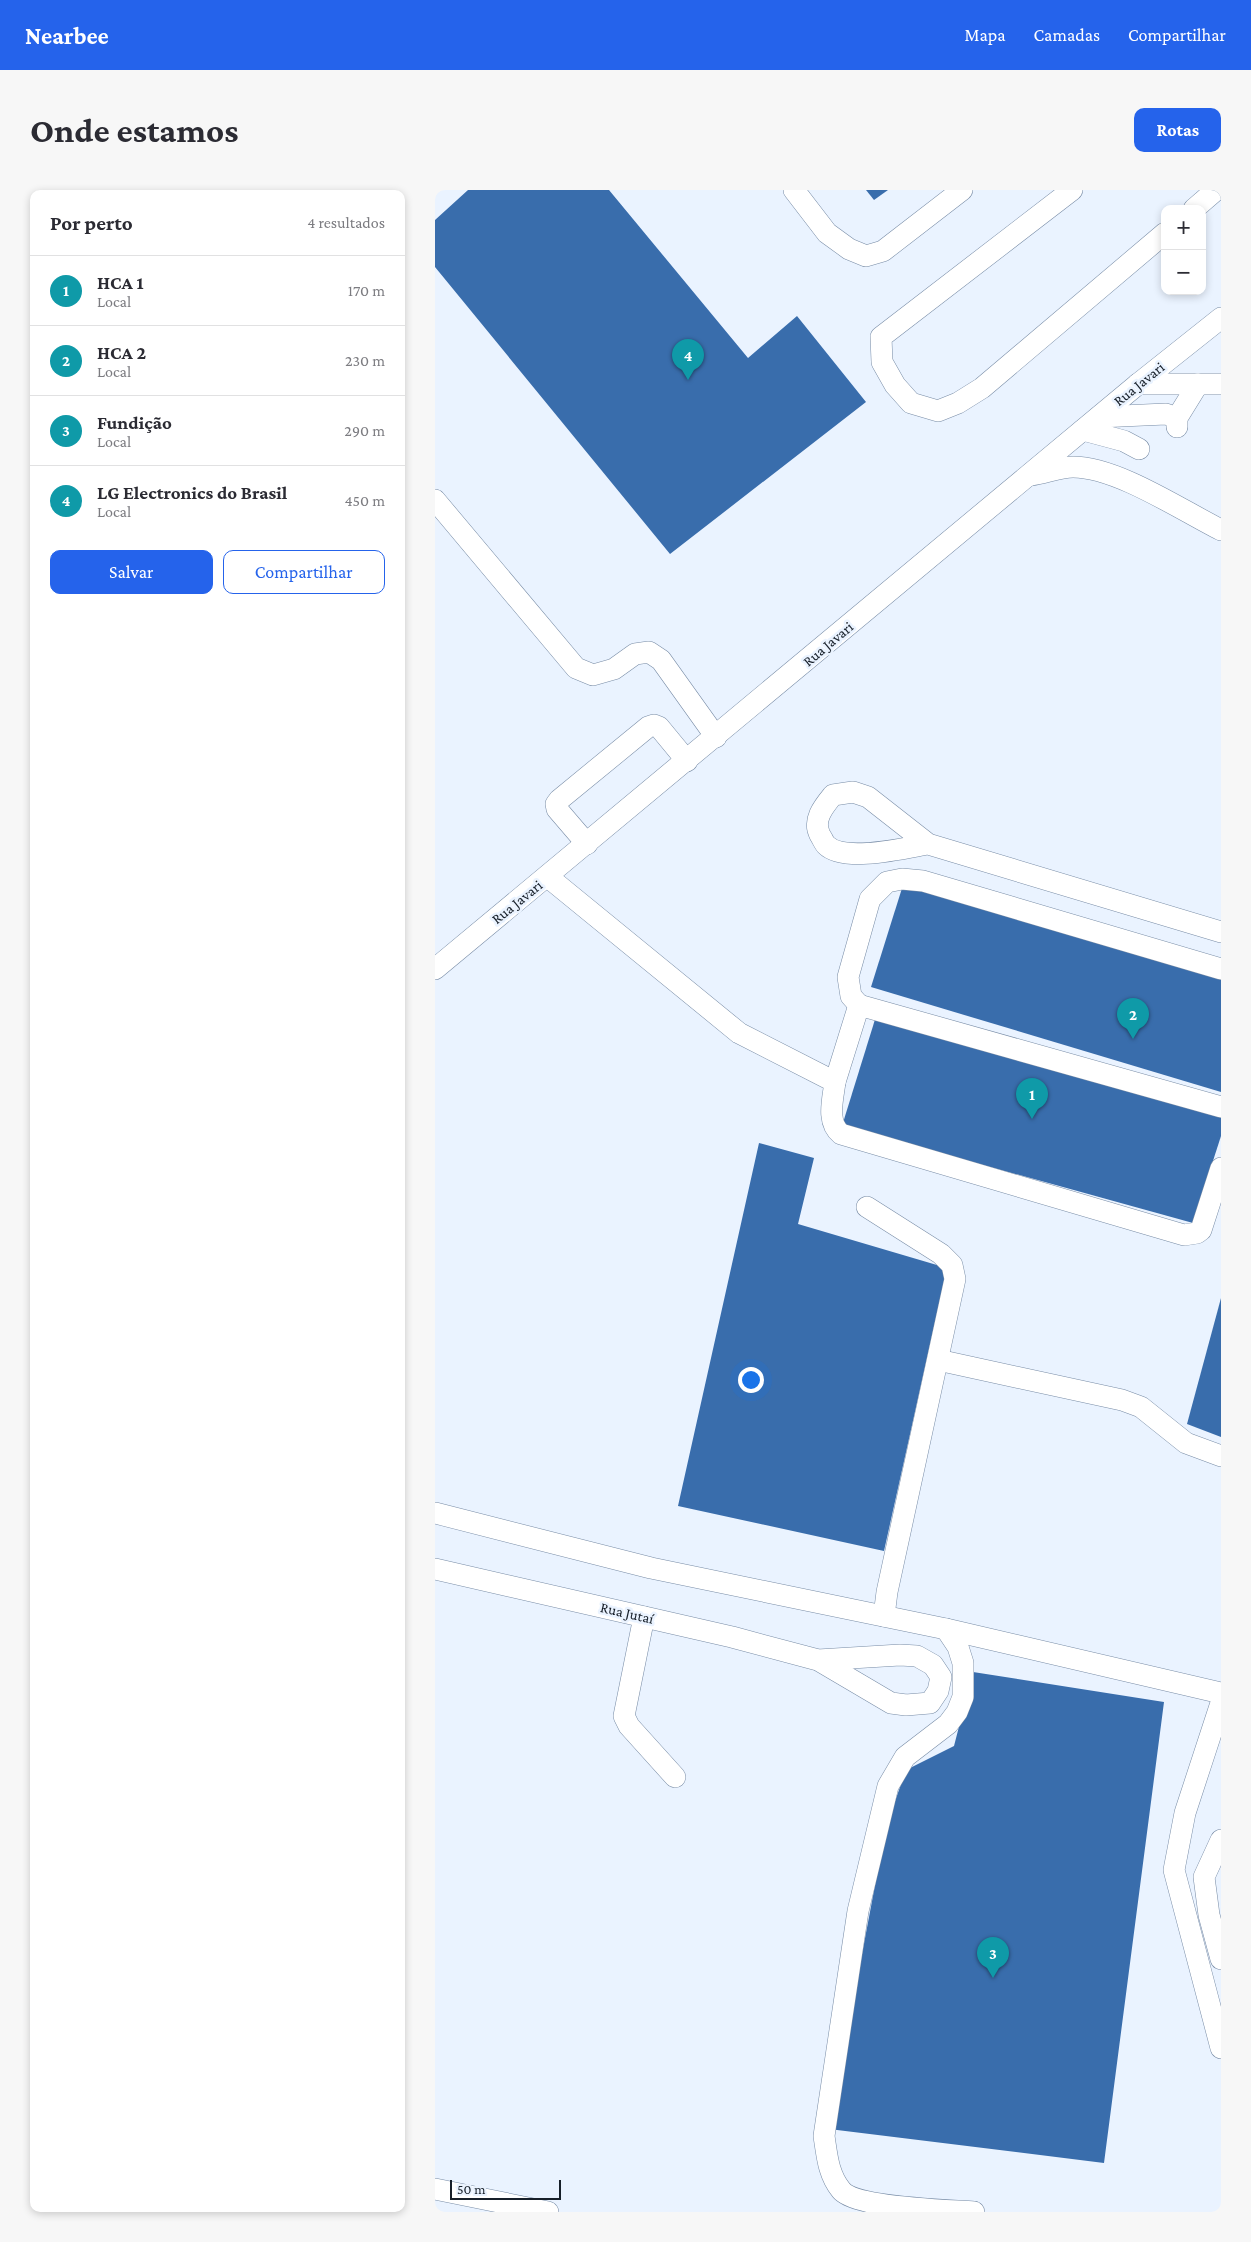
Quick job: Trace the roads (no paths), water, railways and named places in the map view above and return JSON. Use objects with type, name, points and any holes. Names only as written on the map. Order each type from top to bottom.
[{"type":"street","points":[[794,190],[827,233],[849,249],[866,256],[883,251],[962,190]]},
{"type":"street","points":[[1072,190],[881,337],[882,362],[895,385],[911,403],[938,411],[982,388],[1161,236]]},
{"type":"street","points":[[1199,205],[1216,190]]},
{"type":"street","name":"Rua Javari","points":[[435,969],[548,877],[1138,384],[1218,326]]},
{"type":"street","points":[[1138,384],[1221,384]]},
{"type":"street","points":[[1099,417],[1166,414],[1177,422],[1197,384]]},
{"type":"street","points":[[1083,430],[1117,439],[1139,449]]},
{"type":"street","points":[[1029,476],[1072,467],[1098,470],[1124,480],[1221,530]]},
{"type":"street","points":[[435,500],[576,668],[593,675],[614,669],[635,654],[649,652],[661,660],[716,737]]},
{"type":"street","points":[[587,844],[557,809],[556,804],[559,800],[648,727],[654,725],[659,727],[687,761]]},
{"type":"street","points":[[928,844],[886,851],[844,853],[827,846],[818,831],[819,811],[833,795],[853,792],[868,797],[928,844],[1221,932]]},
{"type":"street","points":[[548,877],[739,1033],[835,1082]]},
{"type":"street","points":[[1221,969],[923,881],[902,880],[887,882],[870,899],[848,977],[851,996],[859,1006],[1221,1107]]},
{"type":"street","points":[[859,1006],[835,1082],[831,1119],[835,1129],[841,1134],[1184,1235],[1197,1233],[1201,1230],[1221,1168]]},
{"type":"street","points":[[867,1207],[941,1254],[952,1265],[955,1279],[887,1592],[884,1616]]},
{"type":"street","points":[[938,1360],[1122,1400],[1141,1407],[1186,1444],[1221,1456]]},
{"type":"street","points":[[435,1513],[651,1568],[946,1629],[1221,1693]]},
{"type":"street","name":"Rua Jutaí","points":[[435,1570],[644,1617],[818,1660],[891,1703],[906,1705],[930,1703],[938,1691],[941,1677],[933,1665],[917,1656],[900,1655],[818,1660]]},
{"type":"street","points":[[644,1617],[624,1716],[629,1726],[675,1777]]},
{"type":"street","points":[[946,1629],[958,1646],[963,1663],[963,1697],[957,1712],[948,1724],[905,1757],[888,1786],[858,1911],[824,2136],[828,2167],[842,2192],[862,2202],[973,2212]]},
{"type":"street","points":[[1221,1703],[1185,1813],[1174,1870],[1221,2048]]},
{"type":"street","points":[[1221,1840],[1205,1876],[1209,1915],[1221,1959]]},
{"type":"street","points":[[435,2188],[548,2212]]},
{"type":"place","name":"LG Electronics do Brasil","points":[[688,380]]},
{"type":"place","name":"HCA 2","points":[[1133,1039]]},
{"type":"place","name":"HCA 1","points":[[1032,1119]]},
{"type":"place","name":"Fundição","points":[[993,1978]]}]
